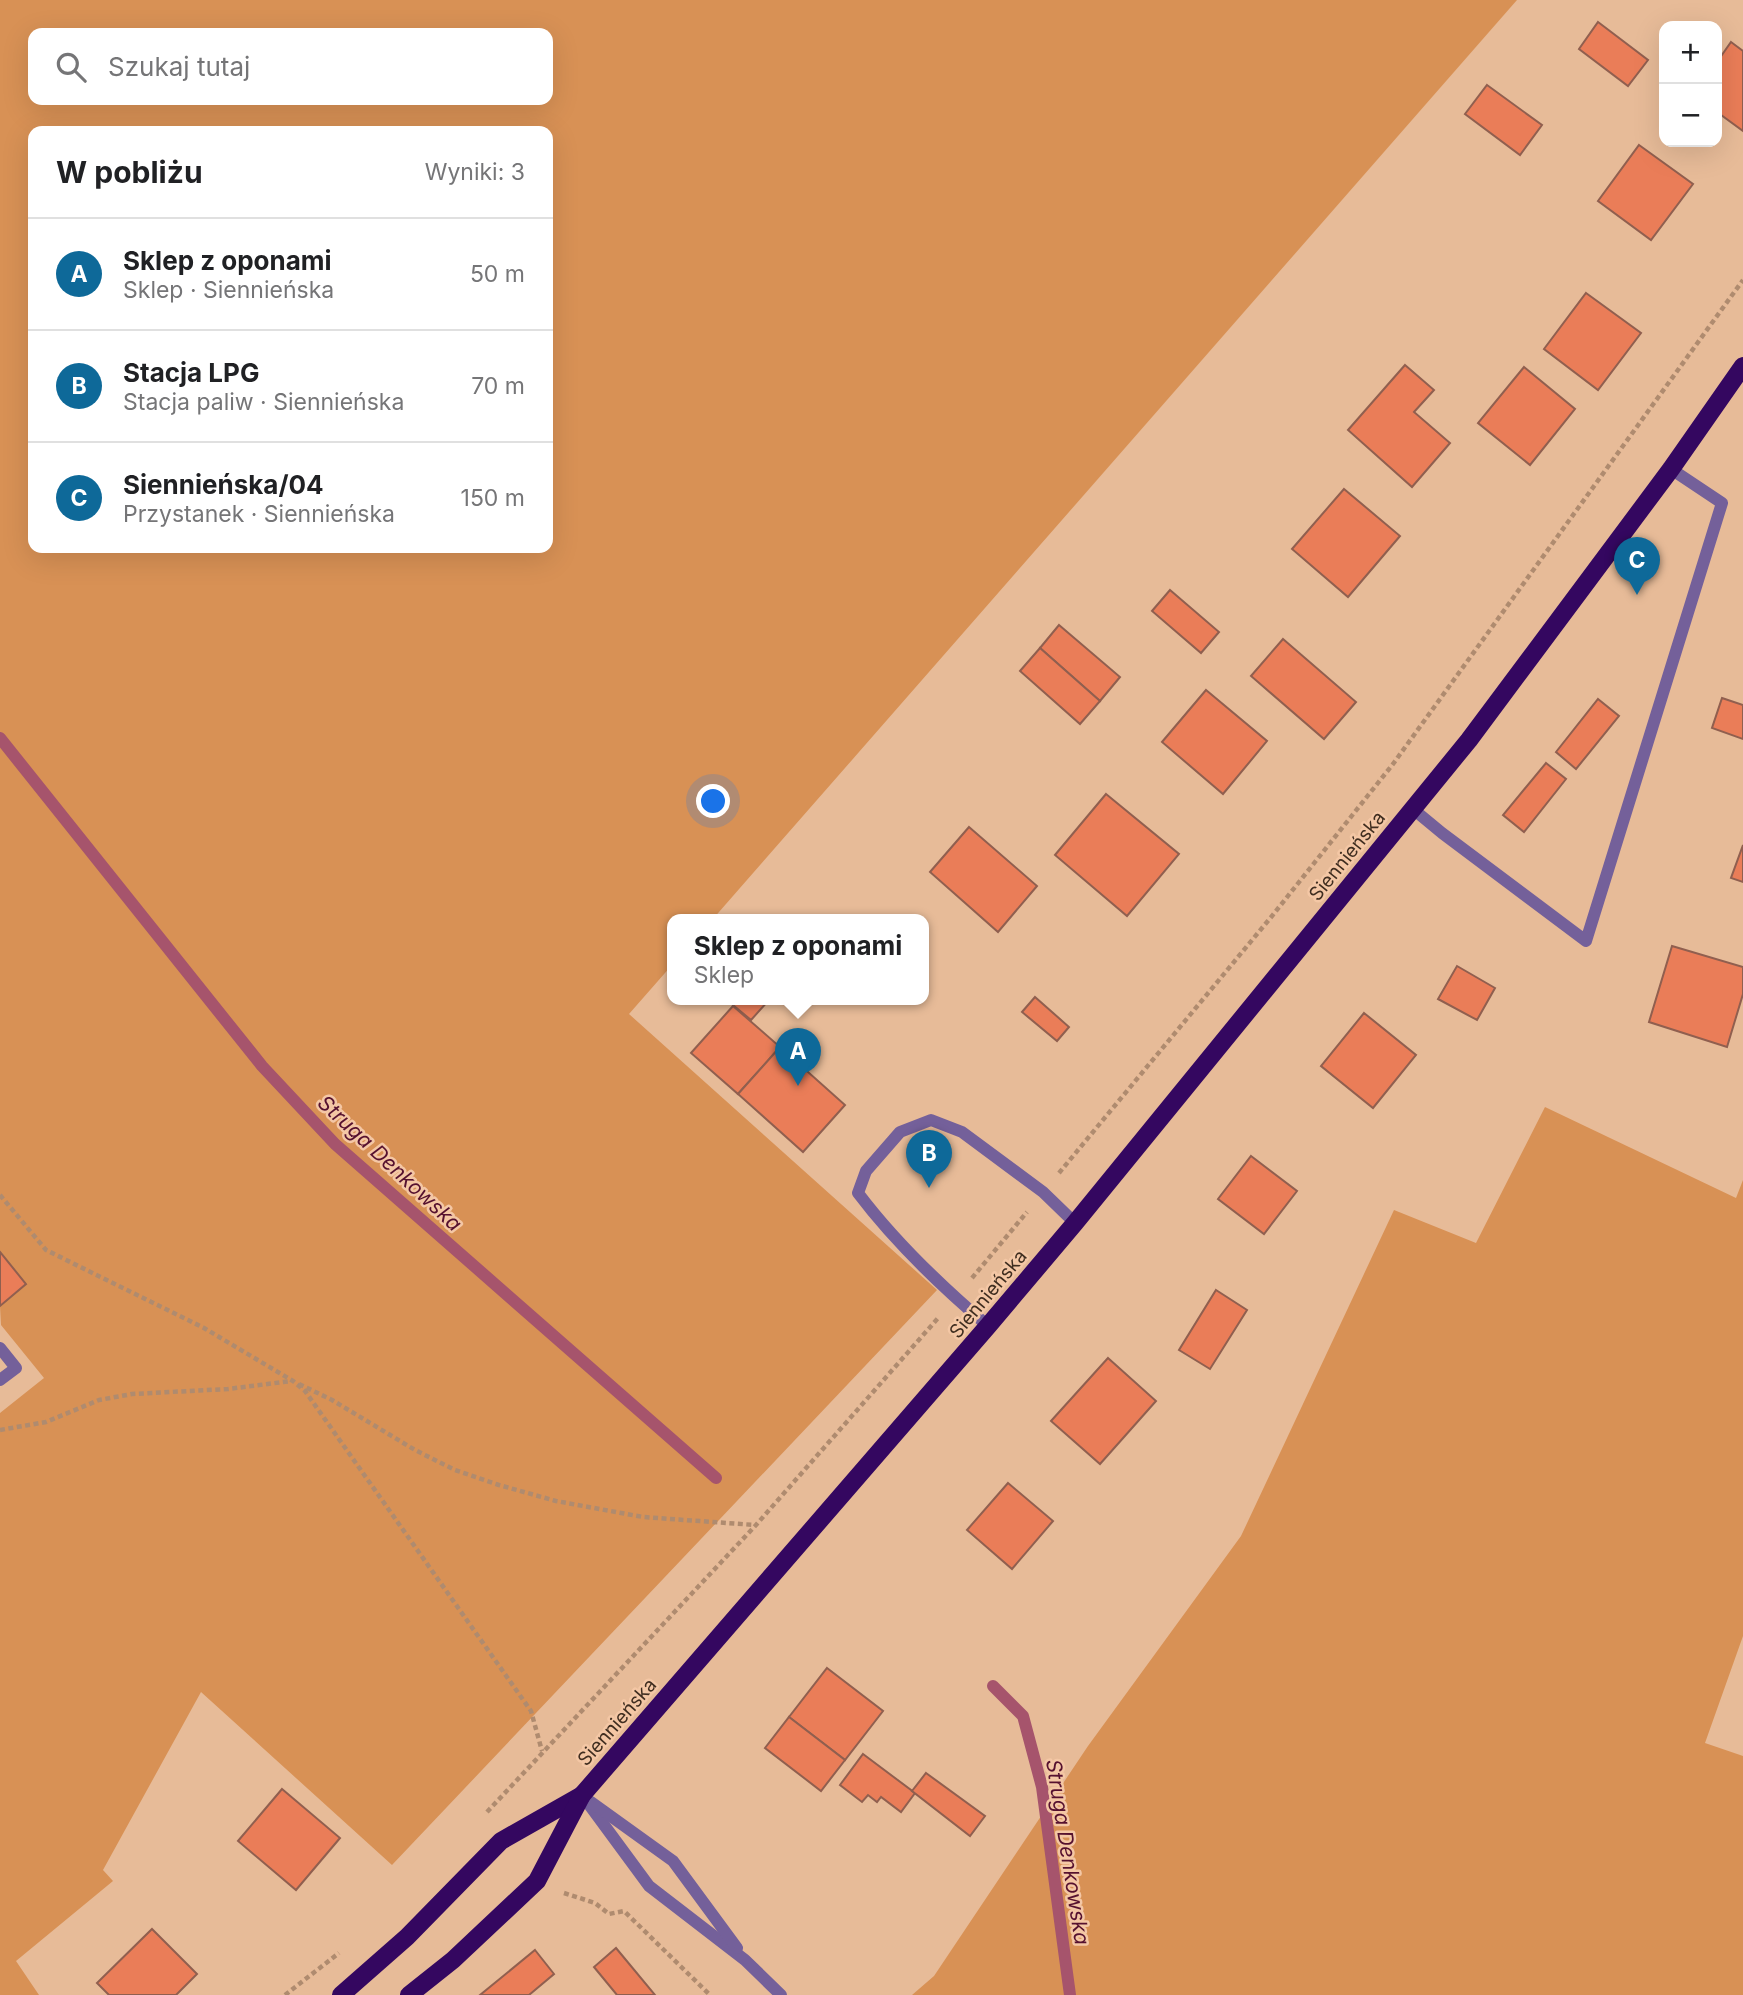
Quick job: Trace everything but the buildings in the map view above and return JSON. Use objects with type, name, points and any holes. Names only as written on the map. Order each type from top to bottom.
[{"type":"main road","name":"Siennieńska","points":[[409,1995],[453,1961],[537,1881],[582,1795],[1076,1223],[1469,740],[1671,469],[1743,366]]},
{"type":"main road","name":"Siennieńska","points":[[341,1995],[407,1937],[501,1841],[582,1795]]},
{"type":"street","name":"Siennieńska","points":[[1413,809],[1586,940],[1722,503],[1671,469]]},
{"type":"street","points":[[988,1326],[955,1298],[879,1221],[858,1192],[866,1171],[900,1132],[931,1120],[962,1132],[1044,1192],[1076,1223]]},
{"type":"street","points":[[0,1348],[16,1368],[0,1380]]},
{"type":"street","points":[[582,1795],[673,1861],[745,1960]]},
{"type":"street","points":[[582,1795],[649,1886],[745,1960],[781,1995]]},
{"type":"path","points":[[0,1430],[46,1422],[99,1400],[132,1394],[228,1389],[293,1381],[305,1391],[531,1711],[542,1752],[756,1525],[955,1298],[1272,916],[1393,764],[1743,280]]},
{"type":"path","points":[[0,1195],[46,1250],[204,1328],[445,1465],[499,1485],[556,1501],[643,1517],[756,1525]]},
{"type":"path","points":[[559,1892],[595,1903],[609,1914],[624,1911],[710,1995]]},
{"type":"shaded area","points":[[0,0],[1517,0],[717,914],[667,914],[667,971],[629,1014],[937,1290],[392,1865],[201,1692],[103,1870],[113,1881],[16,1961],[39,1995],[0,1995],[0,1413],[44,1378],[1,1325],[0,1306],[26,1284],[0,1252]]},
{"type":"shaded area","points":[[1545,1107],[1736,1198],[1743,1180],[1743,1636],[1705,1743],[1743,1756],[1743,1995],[912,1995],[934,1976],[1088,1746],[1241,1536],[1394,1210],[1476,1243]]},
{"type":"waterway","name":"Struga Denkowska","points":[[0,738],[262,1066],[335,1144],[716,1478]]},
{"type":"waterway","name":"Struga Denkowska","points":[[993,1686],[1023,1716],[1042,1787],[1070,1995]]},
{"type":"place","name":"Siennieńska/04","points":[[1637,595]]},
{"type":"place","name":"Sklep z oponami","points":[[798,1086]]},
{"type":"place","name":"Stacja LPG","points":[[929,1188]]}]
